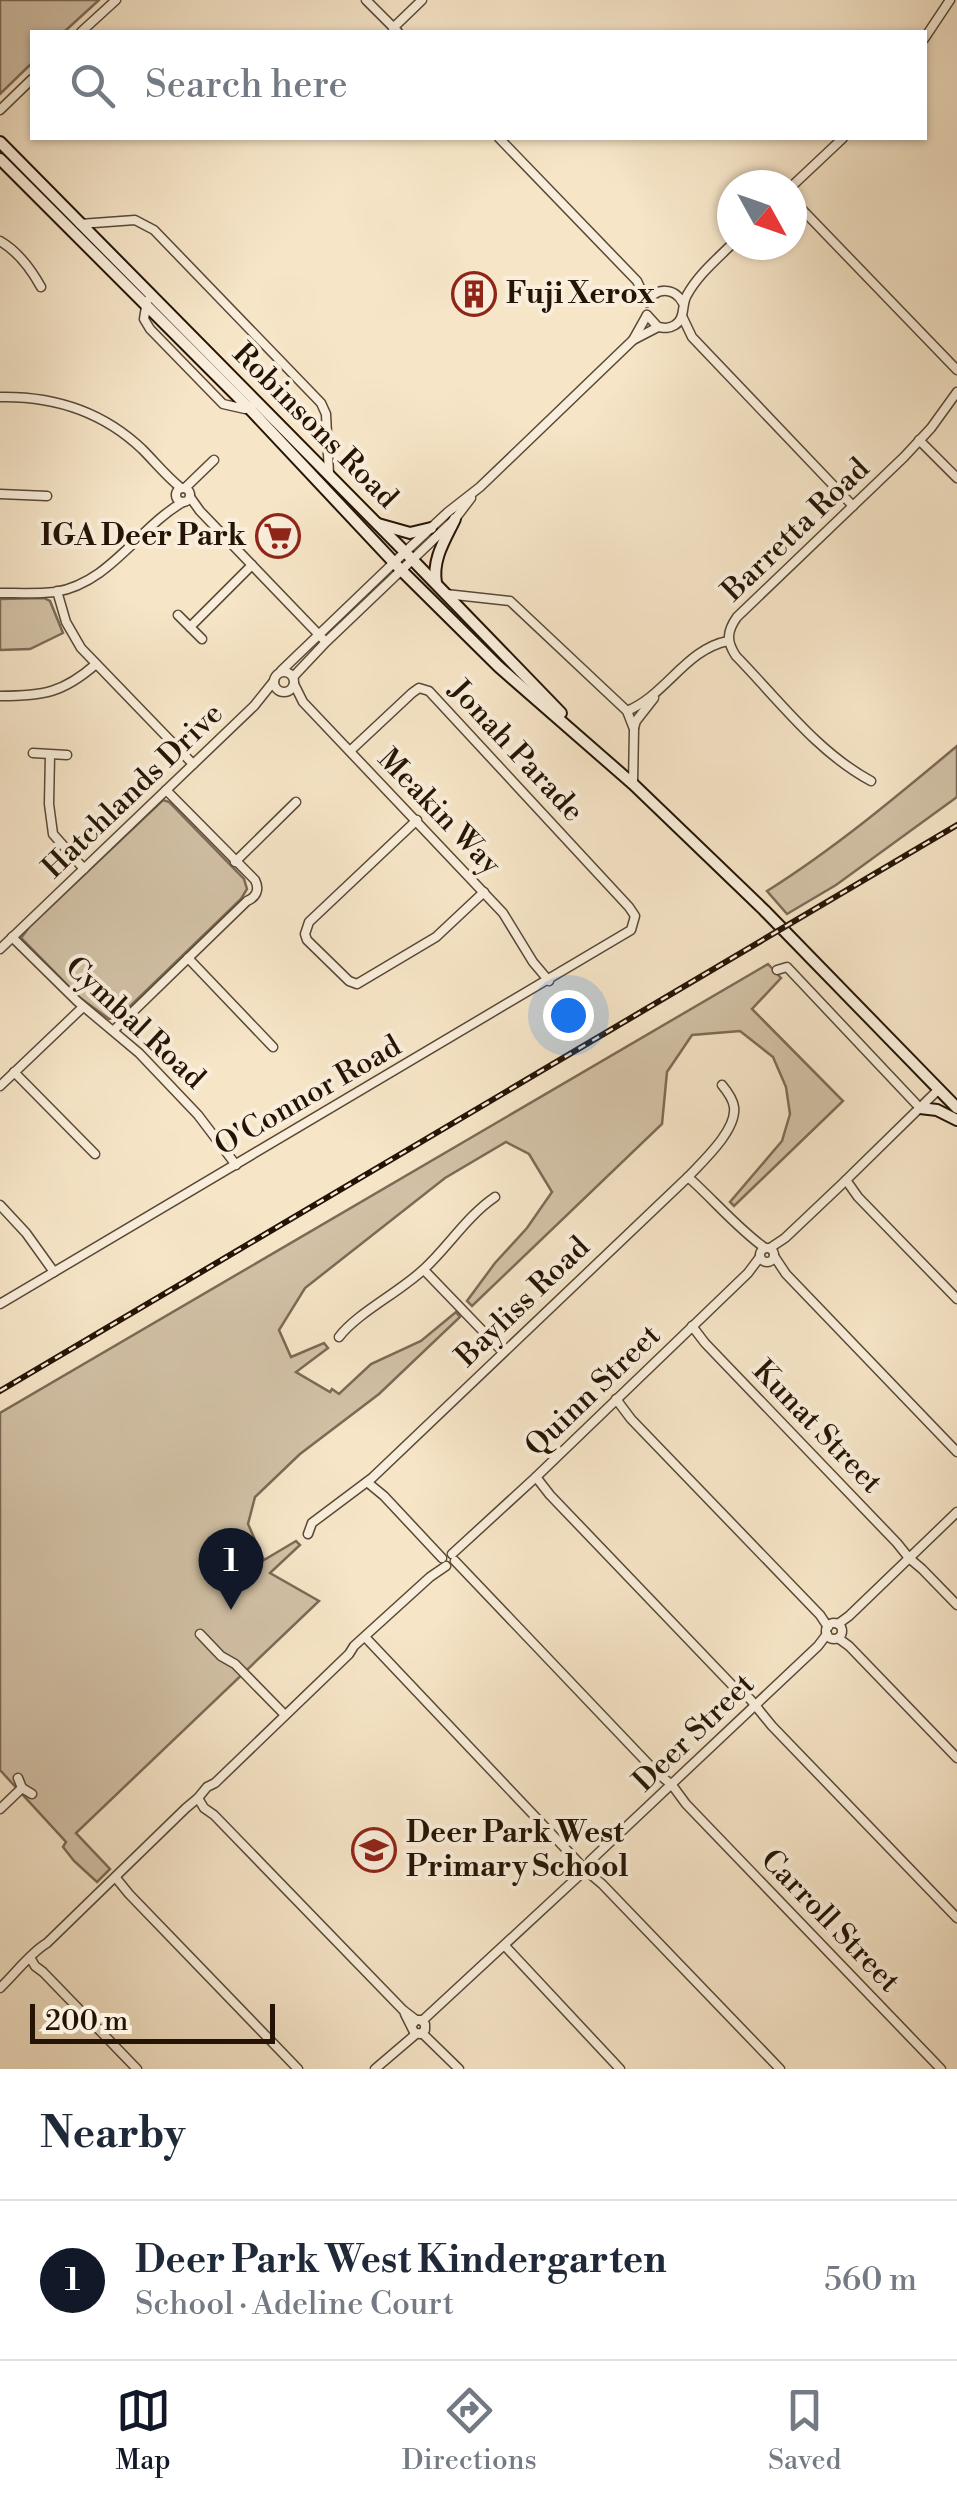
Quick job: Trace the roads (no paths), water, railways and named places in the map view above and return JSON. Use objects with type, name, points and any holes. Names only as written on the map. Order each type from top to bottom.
[{"type":"main road","name":"Robinsons Road","points":[[0,142],[148,299]]},
{"type":"main road","name":"Robinsons Road","points":[[0,161],[148,299],[252,405],[398,566],[499,667],[592,746],[764,910],[957,1108]]},
{"type":"main road","name":"Robinsons Road","points":[[252,405],[378,524],[592,746]]},
{"type":"main road","points":[[436,584],[436,560],[455,519]]},
{"type":"main road","points":[[378,524],[410,533],[431,528]]},
{"type":"main road","points":[[920,1108],[936,1110],[957,1120]]},
{"type":"street","points":[[83,30],[116,0]]},
{"type":"street","points":[[366,0],[395,30],[422,0]]},
{"type":"street","points":[[927,34],[950,0]]},
{"type":"street","points":[[0,110],[30,81]]},
{"type":"street","points":[[501,140],[637,281],[647,302],[646,315],[633,340]]},
{"type":"street","points":[[807,172],[842,140]]},
{"type":"street","points":[[807,215],[957,370]]},
{"type":"street","points":[[80,224],[134,220],[154,230],[321,403],[326,414],[329,476]]},
{"type":"street","points":[[0,241],[14,250],[42,288]]},
{"type":"street","points":[[717,259],[696,280],[683,303],[682,316],[692,337],[853,506]]},
{"type":"street","points":[[647,302],[654,293],[672,291],[696,280]]},
{"type":"street","points":[[637,281],[660,291]]},
{"type":"street","points":[[672,291],[683,303]]},
{"type":"street","points":[[646,315],[658,327]]},
{"type":"street","points":[[669,328],[682,316]]},
{"type":"street","points":[[409,556],[431,528],[480,487],[633,340],[658,327],[692,337]]},
{"type":"street","name":"Barretta Road","points":[[872,781],[822,747],[736,656],[728,641],[731,626],[920,440],[957,392]]},
{"type":"street","points":[[0,397],[69,404],[127,436],[323,639]]},
{"type":"street","points":[[920,440],[957,478]]},
{"type":"street","points":[[0,593],[57,592],[96,576],[167,511],[214,460]]},
{"type":"street","points":[[323,639],[291,690],[283,692],[275,687],[276,675],[323,639],[409,556],[455,519],[480,487]]},
{"type":"street","points":[[0,494],[48,496]]},
{"type":"street","points":[[190,626],[252,566]]},
{"type":"street","points":[[57,592],[74,637],[192,764]]},
{"type":"street","points":[[446,594],[510,601],[626,711],[634,729]]},
{"type":"street","points":[[178,615],[202,639]]},
{"type":"street","points":[[633,784],[636,722],[660,691],[705,648],[728,641]]},
{"type":"street","points":[[0,696],[37,696],[57,691],[96,664]]},
{"type":"street","points":[[281,672],[290,672],[294,680]]},
{"type":"street","name":"Meakin Way","points":[[294,680],[304,702],[507,918],[545,983]]},
{"type":"street","name":"Hatchlands Drive","points":[[0,949],[254,706],[274,681]]},
{"type":"street","name":"Jonah Parade","points":[[350,751],[412,692],[419,688],[429,691],[629,907],[635,923]]},
{"type":"street","points":[[626,711],[660,691]]},
{"type":"street","name":"Meakin Way","points":[[283,692],[304,702]]},
{"type":"street","name":"Hatchlands Drive","points":[[254,706],[283,692]]},
{"type":"street","points":[[33,753],[67,755]]},
{"type":"street","points":[[50,754],[48,804],[53,834],[84,868]]},
{"type":"street","points":[[114,1030],[247,901],[251,889],[250,878],[166,790]]},
{"type":"street","points":[[235,862],[296,802]]},
{"type":"street","points":[[417,820],[315,918],[310,932],[314,944],[346,978],[372,975],[436,936],[484,892]]},
{"type":"street","name":"O'Connor Road","points":[[0,1304],[622,938],[635,923]]},
{"type":"street","name":"Cymbal Road","points":[[12,937],[82,1006],[140,1053],[198,1115],[232,1167]]},
{"type":"street","points":[[188,958],[272,1047]]},
{"type":"street","points":[[777,970],[787,967],[920,1108]]},
{"type":"street","points":[[0,1086],[82,1006]]},
{"type":"street","points":[[14,1072],[94,1154]]},
{"type":"street","name":"Bayliss Road","points":[[308,1534],[312,1523],[369,1480],[690,1174],[733,1120],[734,1106],[722,1085]]},
{"type":"street","name":"Quinn Street","points":[[0,1988],[18,1968],[33,1961],[40,1947],[182,1814],[201,1801],[207,1787],[354,1646],[368,1640],[382,1622],[938,1089]]},
{"type":"street","points":[[690,1174],[957,1452]]},
{"type":"street","points":[[844,1182],[957,1299]]},
{"type":"street","points":[[339,1337],[424,1270],[476,1211],[494,1197]]},
{"type":"street","points":[[0,1205],[26,1233],[51,1274]]},
{"type":"street","points":[[424,1270],[503,1352]]},
{"type":"street","name":"Kunat Street","points":[[690,1328],[957,1605]]},
{"type":"street","points":[[614,1402],[957,1758]]},
{"type":"street","points":[[534,1479],[957,1918]]},
{"type":"street","name":"Carroll Street","points":[[369,1480],[468,1576],[942,2069]]},
{"type":"street","name":"Deer Street","points":[[375,2069],[957,1512]]},
{"type":"street","points":[[200,1634],[285,1715]]},
{"type":"street","points":[[368,1640],[780,2069]]},
{"type":"street","points":[[18,1778],[22,1788],[32,1794]]},
{"type":"street","points":[[0,1810],[22,1788]]},
{"type":"street","points":[[201,1801],[459,2069]]},
{"type":"street","points":[[115,1879],[298,2069]]},
{"type":"street","points":[[503,1948],[620,2069]]},
{"type":"street","points":[[33,1961],[137,2069]]},
{"type":"railway","points":[[0,1391],[957,825]]},
{"type":"place","name":"Fuji Xerox","points":[[474,294]]},
{"type":"place","name":"IGA Deer Park","points":[[278,536]]},
{"type":"place","name":"Deer Park West Kindergarten","points":[[231,1610]]},
{"type":"place","name":"Deer Park West Primary School","points":[[374,1850]]}]
